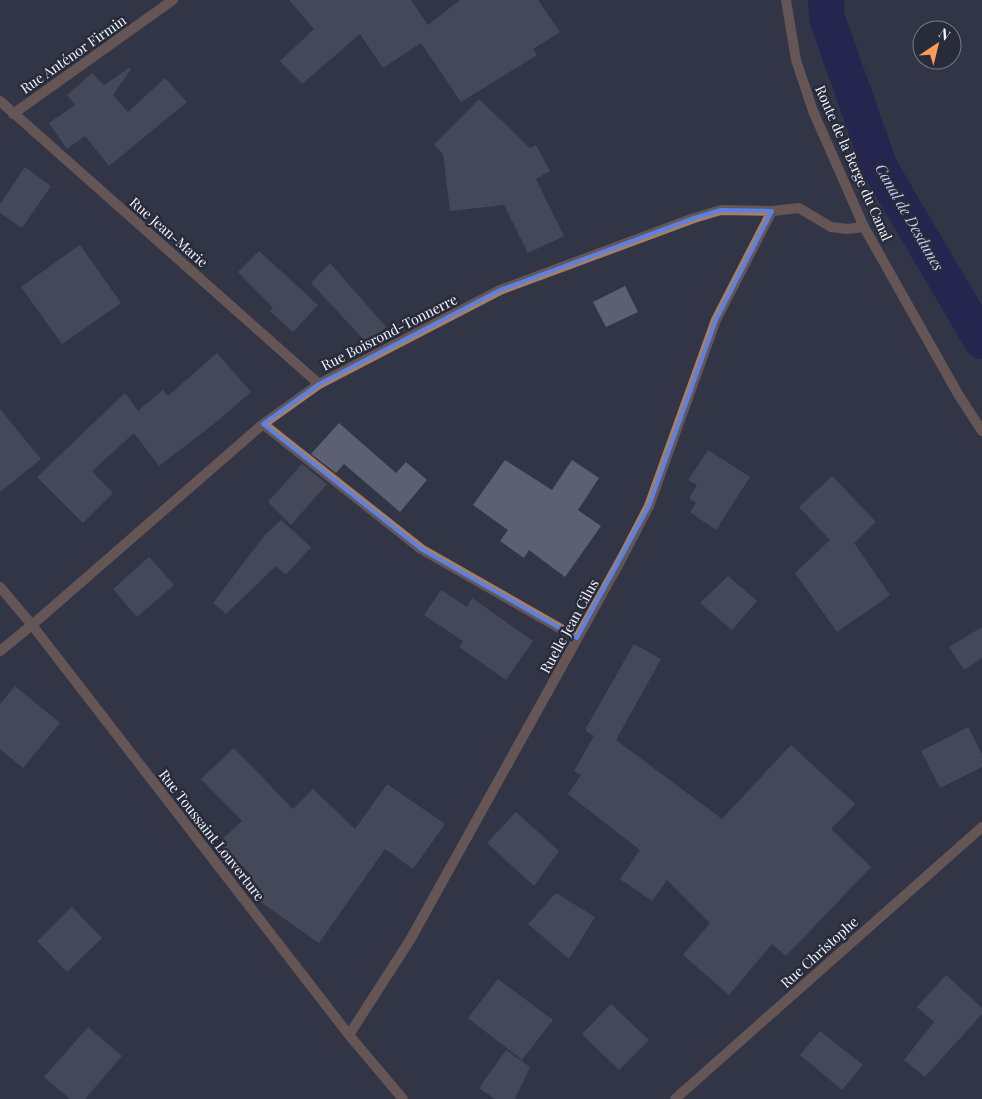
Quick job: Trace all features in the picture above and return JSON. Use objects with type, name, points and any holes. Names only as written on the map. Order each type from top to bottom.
[{"type":"street","name":"Rue Anténor Firmin","points":[[13,114],[173,0]]},
{"type":"street","name":"Route de la Berge du Canal","points":[[786,0],[796,60],[813,111],[864,227],[958,394],[982,431]]},
{"type":"street","name":"Rue Jean-Marie","points":[[0,101],[319,384]]},
{"type":"street","name":"Rue Boisrond-Tonnerre","points":[[0,651],[264,424],[319,384],[500,290],[694,218],[721,210],[772,211],[799,208],[830,227],[847,229],[864,227]]},
{"type":"street","name":"Ruelle Jean Cilus","points":[[349,1036],[410,940],[649,506],[716,320],[772,211]]},
{"type":"street","points":[[264,424],[421,549],[577,638]]},
{"type":"street","name":"Rue Toussaint Louverture","points":[[0,586],[349,1036],[403,1099]]},
{"type":"street","name":"Rue Christophe","points":[[676,1099],[982,827]]},
{"type":"highlighted area","points":[[721,210],[772,211],[716,320],[649,506],[577,638],[421,549],[263,424],[319,384],[500,290],[694,218]]},
{"type":"building","points":[[289,0],[411,0],[428,25],[460,0],[538,0],[560,32],[533,49],[537,55],[461,102],[421,43],[383,68],[360,34],[302,84],[280,61],[314,29]]},
{"type":"building","points":[[129,68],[131,69],[113,95],[128,112],[165,78],[187,102],[109,166],[85,136],[67,149],[49,123],[75,105],[67,95],[92,73],[104,85]]},
{"type":"building","points":[[479,99],[530,148],[536,145],[550,171],[536,179],[564,236],[528,253],[504,205],[450,211],[443,154],[434,145]]},
{"type":"building","points":[[25,167],[51,186],[22,228],[0,213],[0,204]]},
{"type":"building","points":[[80,245],[121,303],[62,344],[21,287]]},
{"type":"building","points":[[259,251],[318,305],[293,332],[270,311],[273,308],[238,272]]},
{"type":"building","points":[[330,263],[386,327],[367,343],[311,283]]},
{"type":"building","points":[[625,286],[638,312],[606,327],[593,302]]},
{"type":"building","points":[[217,353],[251,392],[215,423],[159,466],[134,433],[92,471],[113,493],[83,523],[37,477],[125,393],[138,411],[163,390],[168,396]]},
{"type":"building","points":[[0,409],[41,459],[0,492]]},
{"type":"building","points":[[339,423],[396,473],[406,462],[427,480],[400,512],[344,464],[336,473],[311,454]]},
{"type":"building","points":[[708,450],[750,477],[716,530],[690,512],[696,503],[689,498],[697,485],[688,480]]},
{"type":"building","points":[[505,460],[552,490],[572,460],[599,478],[578,510],[601,526],[565,577],[529,550],[524,558],[500,541],[508,530],[473,505]]},
{"type":"building","points":[[302,464],[327,484],[291,525],[268,502]]},
{"type":"building","points":[[832,476],[876,522],[854,543],[890,595],[837,632],[795,573],[830,540],[799,507]]},
{"type":"building","points":[[281,520],[311,547],[286,575],[276,566],[226,614],[213,603],[264,536]]},
{"type":"building","points":[[149,557],[174,585],[137,617],[113,589]]},
{"type":"building","points":[[728,576],[757,601],[732,630],[700,603]]},
{"type":"building","points":[[441,590],[467,607],[472,598],[533,641],[506,680],[459,647],[463,641],[424,615]]},
{"type":"building","points":[[982,627],[982,658],[964,670],[949,647]]},
{"type":"building","points":[[634,644],[661,659],[616,740],[722,819],[791,745],[855,804],[831,829],[871,867],[786,956],[772,944],[729,995],[683,955],[710,923],[667,880],[652,901],[620,879],[640,850],[568,794],[581,775],[574,771],[594,736],[585,730]]},
{"type":"building","points":[[15,686],[60,723],[23,768],[0,749],[0,704]]},
{"type":"building","points":[[968,727],[982,754],[982,767],[940,788],[921,751]]},
{"type":"building","points":[[234,748],[293,809],[313,789],[355,829],[387,784],[445,824],[413,869],[385,849],[319,943],[249,894],[242,885],[250,874],[219,842],[242,821],[201,779]]},
{"type":"building","points":[[516,812],[559,851],[534,886],[487,843]]},
{"type":"building","points":[[556,893],[595,917],[569,959],[528,924]]},
{"type":"building","points":[[72,907],[102,938],[67,972],[37,941]]},
{"type":"building","points":[[946,975],[982,1008],[982,1014],[925,1077],[904,1060],[934,1022],[917,1007]]},
{"type":"building","points":[[498,979],[553,1020],[522,1060],[468,1018]]},
{"type":"building","points":[[611,1004],[649,1040],[619,1070],[582,1034]]},
{"type":"building","points":[[88,1027],[122,1056],[85,1099],[70,1099],[44,1077]]},
{"type":"building","points":[[820,1031],[863,1065],[842,1090],[800,1055]]},
{"type":"building","points":[[506,1050],[530,1067],[515,1099],[495,1099],[479,1088]]},
{"type":"waterway","name":"Canal de Desdunes","points":[[826,0],[827,18],[880,168],[982,341]]}]
